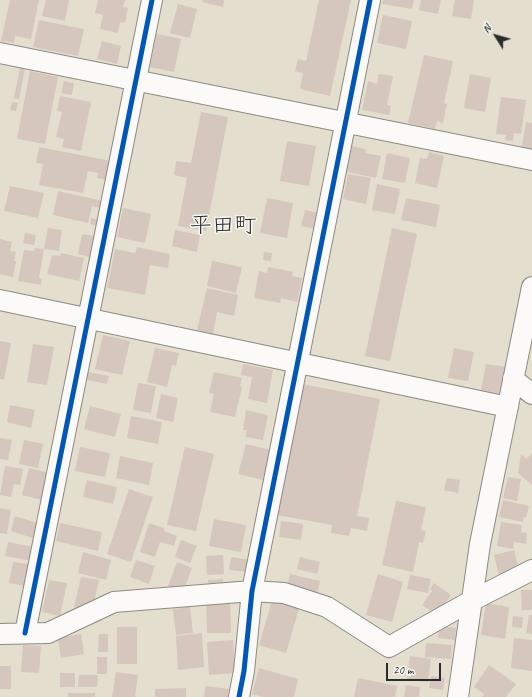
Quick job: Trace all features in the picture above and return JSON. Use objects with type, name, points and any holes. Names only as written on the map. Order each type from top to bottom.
[{"type":"street","points":[[25,633],[152,0]]},
{"type":"street","points":[[239,697],[244,671],[252,591],[370,0]]},
{"type":"street","points":[[0,52],[532,160]]},
{"type":"street","points":[[458,697],[470,601],[480,544],[532,287]]},
{"type":"street","points":[[0,300],[508,407]]},
{"type":"street","points":[[513,379],[532,394]]},
{"type":"street","points":[[0,634],[48,633],[114,602],[252,591],[284,593],[328,607],[389,647],[470,601],[532,570]]},
{"type":"building","points":[[10,0],[39,0],[31,39],[15,36],[14,43],[1,41]]},
{"type":"building","points":[[46,0],[69,0],[65,21],[42,16]]},
{"type":"building","points":[[98,0],[125,0],[123,7],[128,8],[125,23],[120,22],[118,33],[100,29],[103,15],[95,13]]},
{"type":"building","points":[[203,0],[224,0],[223,7],[202,2]]},
{"type":"building","points":[[319,0],[351,0],[330,96],[300,89],[303,73],[295,71],[298,59],[306,61]]},
{"type":"building","points":[[383,0],[414,0],[412,9],[382,4]]},
{"type":"building","points":[[421,0],[441,0],[438,14],[419,10]]},
{"type":"building","points":[[455,0],[474,0],[471,19],[452,16]]},
{"type":"building","points":[[178,4],[197,9],[190,38],[170,33]]},
{"type":"building","points":[[383,15],[412,21],[406,49],[377,43]]},
{"type":"building","points":[[39,20],[84,29],[78,56],[33,47]]},
{"type":"building","points":[[157,34],[181,39],[174,72],[150,67]]},
{"type":"building","points":[[102,41],[121,46],[117,64],[97,59]]},
{"type":"building","points":[[424,55],[453,61],[444,103],[447,104],[443,123],[437,121],[435,129],[408,123]]},
{"type":"building","points":[[20,68],[25,69],[19,99],[14,98]]},
{"type":"building","points":[[30,71],[58,77],[45,144],[17,139]]},
{"type":"building","points":[[379,74],[393,76],[387,105],[391,106],[389,115],[362,110],[368,81],[377,84]]},
{"type":"building","points":[[470,74],[491,78],[485,112],[464,108]]},
{"type":"building","points":[[64,81],[74,83],[72,95],[61,93]]},
{"type":"building","points":[[60,96],[91,102],[81,151],[62,147],[64,139],[56,137],[62,112],[57,111]]},
{"type":"building","points":[[501,97],[526,100],[521,134],[514,133],[513,141],[505,140],[506,135],[496,134]]},
{"type":"building","points":[[12,102],[18,103],[16,111],[10,110]]},
{"type":"building","points":[[201,112],[228,117],[206,231],[178,226],[187,178],[174,175],[176,161],[191,163]]},
{"type":"building","points":[[526,122],[532,123],[532,153],[521,151]]},
{"type":"building","points":[[287,141],[316,146],[309,186],[280,181]]},
{"type":"building","points":[[352,146],[366,149],[365,153],[381,156],[376,178],[347,172]]},
{"type":"building","points":[[39,147],[116,162],[113,181],[97,178],[98,173],[88,171],[83,193],[39,185],[43,164],[36,163]]},
{"type":"building","points":[[429,152],[444,156],[437,188],[415,183],[420,158],[427,159]]},
{"type":"building","points":[[387,153],[410,158],[405,183],[382,179]]},
{"type":"building","points":[[348,174],[371,178],[366,204],[343,199]]},
{"type":"building","points":[[377,184],[400,189],[395,214],[372,210]]},
{"type":"building","points":[[10,186],[44,193],[38,218],[4,211]]},
{"type":"building","points":[[58,191],[107,202],[105,209],[92,206],[88,223],[53,215]]},
{"type":"building","points":[[267,198],[293,203],[287,238],[260,233]]},
{"type":"building","points":[[406,198],[440,205],[436,227],[401,220]]},
{"type":"building","points":[[123,208],[151,214],[145,243],[117,237]]},
{"type":"building","points":[[305,210],[319,213],[315,229],[301,226]]},
{"type":"building","points":[[91,218],[101,220],[99,227],[90,224]]},
{"type":"building","points":[[48,228],[62,230],[59,251],[44,249]]},
{"type":"building","points":[[392,228],[417,234],[390,361],[365,356]]},
{"type":"building","points":[[175,230],[200,235],[197,252],[172,246]]},
{"type":"building","points":[[25,233],[36,235],[34,245],[23,243]]},
{"type":"building","points":[[82,234],[99,237],[95,258],[78,254]]},
{"type":"building","points":[[0,239],[12,242],[10,251],[16,252],[13,277],[0,274]]},
{"type":"building","points":[[137,247],[170,254],[168,268],[150,265],[145,295],[107,288],[115,249],[135,253]]},
{"type":"building","points":[[35,248],[44,249],[39,278],[42,279],[41,285],[18,281],[24,250],[34,251]]},
{"type":"building","points":[[264,252],[272,253],[271,261],[263,260]]},
{"type":"building","points":[[61,253],[84,258],[79,281],[47,274],[52,255],[60,256]]},
{"type":"building","points":[[212,261],[242,267],[236,293],[207,286]]},
{"type":"building","points":[[268,267],[293,272],[292,276],[302,278],[297,302],[281,298],[280,303],[254,298],[259,271],[267,273]]},
{"type":"building","points":[[207,288],[238,295],[234,316],[217,312],[213,334],[197,330]]},
{"type":"building","points":[[103,335],[130,341],[122,375],[95,369]]},
{"type":"building","points":[[0,341],[11,343],[4,380],[0,379]]},
{"type":"building","points":[[33,344],[54,347],[47,385],[27,382]]},
{"type":"building","points":[[155,348],[179,353],[176,366],[172,365],[167,387],[147,382]]},
{"type":"building","points":[[454,348],[474,352],[468,381],[448,378]]},
{"type":"building","points":[[243,364],[273,370],[267,403],[248,399],[252,377],[241,375]]},
{"type":"building","points":[[486,364],[506,367],[500,394],[481,390]]},
{"type":"building","points":[[88,372],[109,376],[107,384],[87,380]]},
{"type":"building","points":[[214,372],[242,378],[240,386],[242,387],[235,417],[210,412],[214,394],[209,393]]},
{"type":"building","points":[[138,383],[156,386],[151,413],[133,410]]},
{"type":"building","points":[[302,384],[380,399],[357,516],[369,518],[367,531],[351,528],[349,536],[331,533],[332,525],[277,515]]},
{"type":"building","points":[[161,394],[178,398],[173,422],[156,418]]},
{"type":"building","points":[[10,405],[35,410],[31,428],[7,422]]},
{"type":"building","points":[[90,406],[121,414],[115,437],[84,429]]},
{"type":"building","points":[[246,410],[268,415],[263,440],[245,437],[247,430],[243,430]]},
{"type":"building","points":[[131,416],[162,422],[158,444],[127,438]]},
{"type":"building","points":[[0,438],[12,440],[8,460],[0,459]]},
{"type":"building","points":[[24,440],[43,444],[38,468],[19,464]]},
{"type":"building","points":[[246,444],[271,450],[263,480],[238,474]]},
{"type":"building","points":[[80,447],[110,453],[105,477],[75,471]]},
{"type":"building","points":[[185,447],[214,454],[196,531],[167,525]]},
{"type":"building","points":[[532,452],[532,485],[518,473],[521,454],[527,459]]},
{"type":"building","points":[[120,456],[153,463],[149,485],[116,478]]},
{"type":"building","points":[[5,466],[23,469],[20,485],[14,484],[11,497],[0,495]]},
{"type":"building","points":[[29,468],[49,473],[42,500],[22,495]]},
{"type":"building","points":[[508,477],[521,479],[517,501],[503,498]]},
{"type":"building","points":[[447,478],[460,480],[458,493],[444,490]]},
{"type":"building","points":[[87,480],[117,487],[113,504],[83,497]]},
{"type":"building","points":[[129,489],[153,497],[131,562],[107,554]]},
{"type":"building","points":[[503,500],[529,506],[523,522],[499,517]]},
{"type":"building","points":[[396,501],[426,507],[421,530],[426,531],[423,543],[419,542],[413,572],[382,565]]},
{"type":"building","points":[[0,508],[11,510],[7,534],[0,533]]},
{"type":"building","points":[[15,516],[40,524],[36,539],[11,531]]},
{"type":"building","points":[[214,519],[246,525],[241,552],[209,546]]},
{"type":"building","points":[[281,521],[303,524],[301,540],[279,537]]},
{"type":"building","points":[[501,522],[522,525],[521,532],[527,533],[526,544],[514,542],[513,549],[497,546]]},
{"type":"building","points":[[60,523],[102,532],[98,551],[56,541]]},
{"type":"building","points":[[149,523],[164,528],[164,531],[177,536],[174,546],[160,542],[155,557],[140,552]]},
{"type":"building","points":[[181,540],[197,546],[190,563],[175,557]]},
{"type":"building","points":[[8,542],[34,547],[32,561],[5,556]]},
{"type":"building","points":[[514,550],[518,566],[513,568],[515,577],[500,580],[494,555]]},
{"type":"building","points":[[83,552],[111,560],[106,580],[78,573]]},
{"type":"building","points":[[223,555],[224,574],[207,575],[206,556]]},
{"type":"building","points":[[231,557],[251,560],[249,572],[229,570]]},
{"type":"building","points":[[300,557],[320,562],[317,574],[297,569]]},
{"type":"building","points":[[136,560],[155,566],[149,584],[130,577]]},
{"type":"building","points":[[13,562],[28,564],[24,586],[9,583]]},
{"type":"building","points":[[177,562],[192,568],[183,592],[168,586]]},
{"type":"building","points":[[290,574],[320,581],[317,596],[287,588]]},
{"type":"building","points":[[378,574],[403,582],[392,622],[366,615]]},
{"type":"building","points":[[410,575],[431,579],[428,593],[407,589]]},
{"type":"building","points":[[81,577],[99,580],[92,611],[74,607]]},
{"type":"building","points":[[223,579],[224,588],[209,589],[208,580]]},
{"type":"building","points":[[49,580],[67,583],[60,616],[42,612]]},
{"type":"building","points":[[434,583],[451,595],[437,615],[422,605],[432,591],[430,589]]},
{"type":"building","points":[[521,590],[532,590],[532,610],[522,610]]},
{"type":"building","points":[[273,597],[300,605],[286,653],[259,645]]},
{"type":"building","points":[[230,600],[231,633],[207,633],[206,601]]},
{"type":"building","points":[[486,603],[509,607],[505,639],[481,635]]},
{"type":"building","points":[[190,607],[193,633],[176,635],[173,609]]},
{"type":"building","points":[[529,615],[532,615],[532,634],[526,633]]},
{"type":"building","points":[[513,616],[523,617],[522,628],[512,627]]},
{"type":"building","points":[[439,626],[456,628],[455,640],[438,638]]},
{"type":"building","points":[[117,627],[137,627],[137,664],[117,664]]},
{"type":"building","points":[[202,633],[204,667],[178,670],[176,636]]},
{"type":"building","points":[[81,634],[84,654],[61,658],[58,638]]},
{"type":"building","points":[[99,634],[108,634],[108,652],[98,652]]},
{"type":"building","points":[[514,638],[532,640],[532,671],[511,668]]},
{"type":"building","points":[[233,640],[235,673],[209,675],[207,642]]},
{"type":"building","points":[[426,643],[452,645],[451,659],[425,657]]},
{"type":"building","points":[[23,645],[41,646],[39,673],[21,672]]},
{"type":"building","points":[[410,656],[431,659],[428,682],[407,680]]},
{"type":"building","points":[[97,657],[107,657],[107,674],[97,674]]},
{"type":"building","points":[[489,665],[516,684],[506,697],[482,697],[484,694],[474,687]]},
{"type":"building","points":[[0,666],[11,666],[11,689],[0,689]]},
{"type":"building","points":[[259,668],[298,679],[294,697],[263,697],[252,694]]},
{"type":"building","points":[[116,672],[138,675],[135,697],[112,697]]},
{"type":"building","points":[[60,673],[75,673],[75,687],[60,687]]},
{"type":"building","points":[[79,675],[98,675],[97,687],[78,687]]},
{"type":"building","points":[[431,676],[445,678],[443,690],[429,688]]},
{"type":"building","points":[[358,678],[397,686],[395,697],[354,697]]},
{"type":"building","points":[[406,685],[420,687],[419,697],[404,697]]},
{"type":"building","points":[[205,686],[229,689],[228,697],[204,697]]},
{"type":"building","points":[[186,688],[186,697],[155,697],[155,689]]},
{"type":"building","points":[[68,693],[95,693],[95,697],[68,697]]},
{"type":"cycle path","points":[[25,633],[152,0]]},
{"type":"cycle path","points":[[239,697],[244,671],[252,591],[370,0]]},
{"type":"district","name":"平田町","points":[[223,226]]}]
